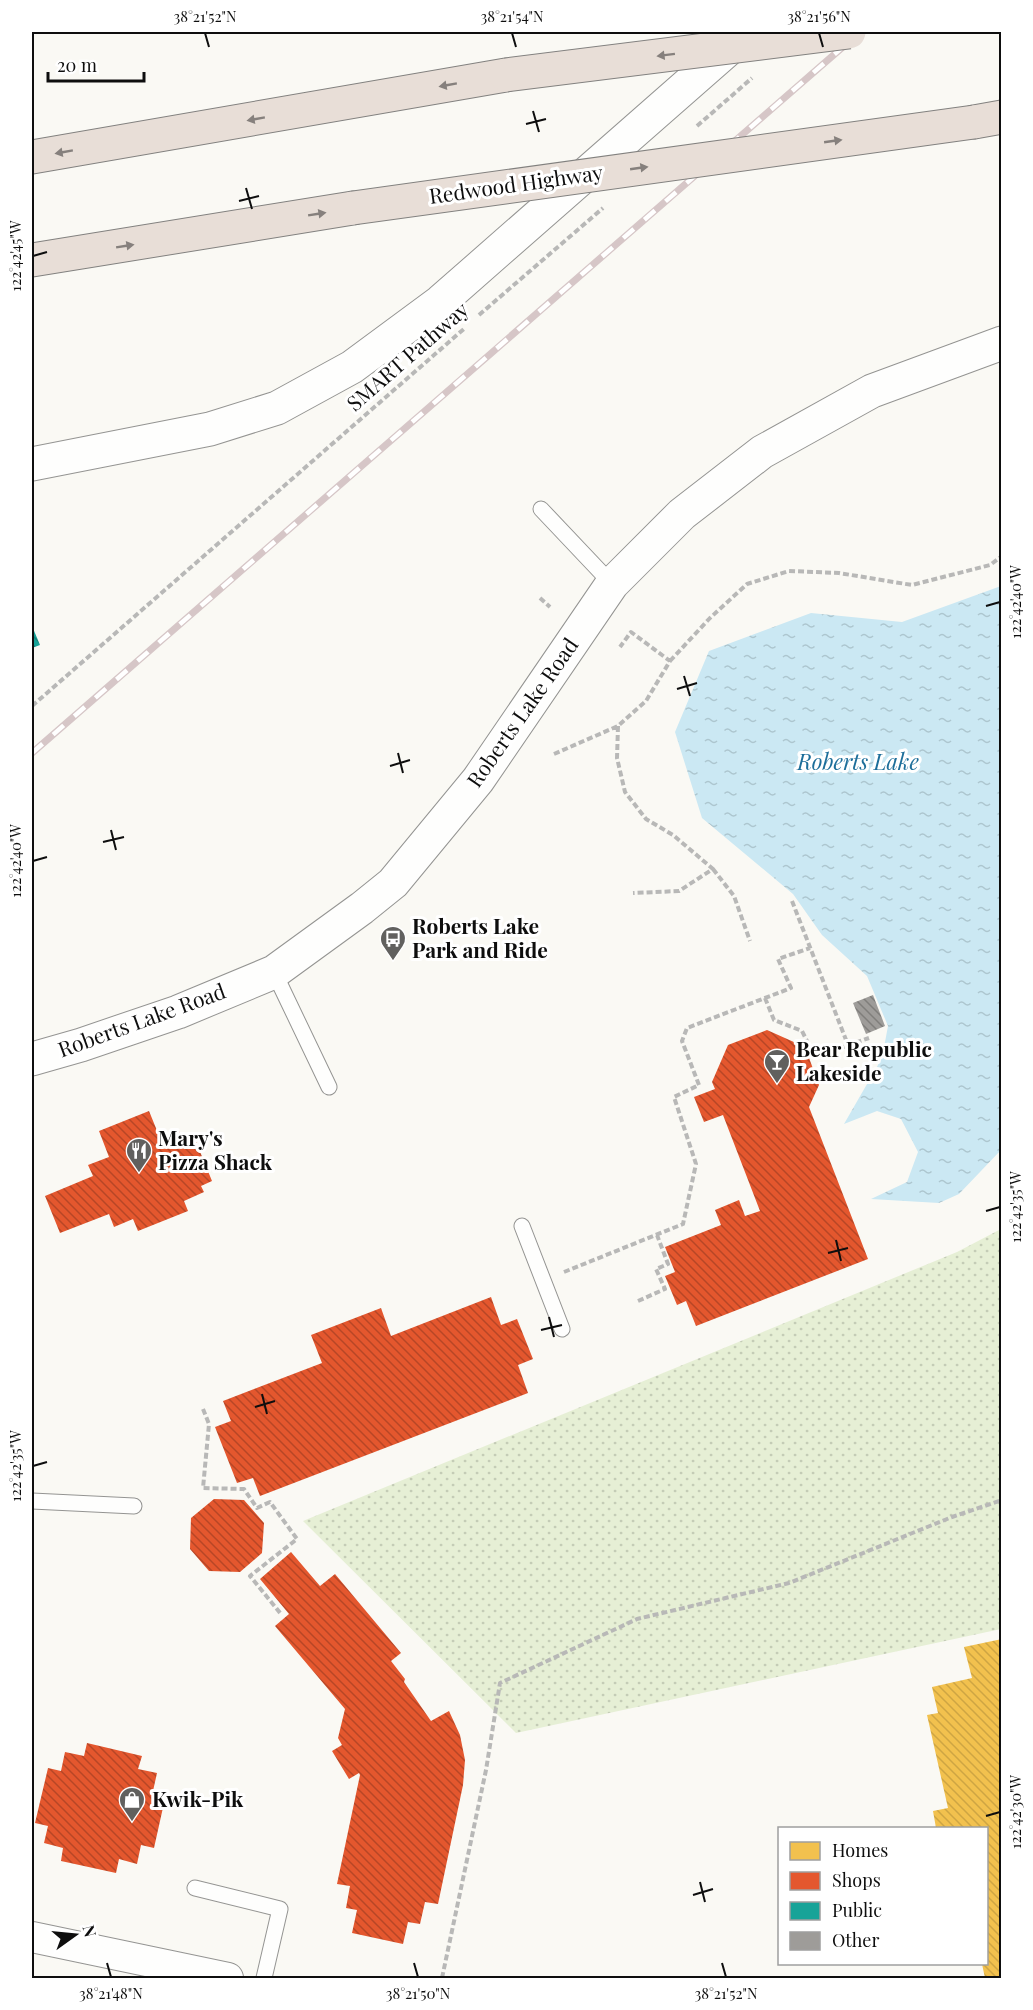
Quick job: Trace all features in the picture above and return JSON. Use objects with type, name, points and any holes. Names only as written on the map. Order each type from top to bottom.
[{"type":"highway","points":[[32,158],[506,75],[849,32]]},
{"type":"highway","name":"Redwood Highway","points":[[32,260],[353,208],[988,119]]},
{"type":"highway","points":[[32,266],[67,256]]},
{"type":"street","points":[[32,464],[210,429],[277,408],[352,367],[440,302],[748,32]]},
{"type":"street","name":"Roberts Lake Road","points":[[32,1059],[178,1012],[274,972],[362,908],[393,882],[478,780],[612,584],[682,514],[762,453],[872,391],[1002,344]]},
{"type":"street","points":[[32,1937],[228,1978]]},
{"type":"lane","points":[[541,509],[612,584]]},
{"type":"lane","points":[[274,972],[329,1087]]},
{"type":"lane","points":[[522,1226],[562,1329]]},
{"type":"lane","points":[[32,1501],[134,1506]]},
{"type":"lane","points":[[195,1888],[280,1909],[264,1978]]},
{"type":"path","points":[[688,133],[761,71]]},
{"type":"path","name":"SMART Pathway","points":[[32,706],[607,204]]},
{"type":"path","points":[[554,754],[618,726],[646,701],[670,662],[710,618],[747,584],[789,571],[839,573],[912,585],[990,565],[1002,556]]},
{"type":"path","points":[[540,598],[550,607]]},
{"type":"path","points":[[620,647],[631,632],[670,662]]},
{"type":"path","points":[[618,726],[617,758],[625,792],[646,819],[673,835],[713,869],[734,896],[750,941]]},
{"type":"path","points":[[633,893],[679,891],[713,869]]},
{"type":"path","points":[[792,901],[849,1045]]},
{"type":"path","points":[[564,1272],[683,1224],[696,1164],[674,1096],[699,1085],[682,1041],[687,1028],[791,988],[778,959],[810,948]]},
{"type":"path","points":[[765,998],[774,1020],[802,1031],[815,1057],[869,1038]]},
{"type":"path","points":[[638,1301],[665,1289],[656,1269],[668,1264],[657,1235]]},
{"type":"path","points":[[203,1409],[209,1424],[203,1488],[244,1489],[257,1508],[270,1502],[297,1539],[250,1576],[281,1614]]},
{"type":"path","points":[[442,1978],[486,1770],[500,1683],[637,1619],[789,1583],[952,1517],[1002,1500]]},
{"type":"green space","points":[[1001,1229],[1001,1629],[516,1733],[303,1521],[957,1252]]},
{"type":"water","name":"Roberts Lake","points":[[1001,586],[1001,1150],[959,1194],[939,1203],[871,1199],[907,1182],[918,1152],[901,1119],[877,1111],[844,1124],[882,1058],[888,1026],[867,976],[822,935],[793,894],[702,818],[675,732],[709,651],[811,613],[902,622]]},
{"type":"building: Homes","points":[[1002,1639],[1002,1978],[985,1978],[982,1965],[988,1965],[988,1827],[936,1827],[933,1811],[948,1808],[927,1715],[938,1713],[932,1687],[972,1678],[964,1647]]},
{"type":"building: Shops","points":[[767,1030],[805,1047],[819,1085],[809,1107],[868,1259],[696,1326],[686,1301],[677,1305],[665,1276],[675,1272],[665,1247],[721,1225],[715,1210],[739,1200],[745,1216],[760,1211],[723,1115],[704,1122],[694,1097],[715,1089],[712,1082],[728,1045]]},
{"type":"building: Shops","points":[[149,1111],[160,1138],[179,1130],[181,1136],[192,1132],[212,1181],[201,1186],[204,1192],[184,1201],[188,1211],[138,1231],[133,1219],[114,1227],[109,1214],[60,1233],[45,1196],[93,1176],[88,1165],[109,1157],[99,1131]]},
{"type":"building: Shops","points":[[491,1297],[501,1325],[517,1319],[533,1359],[518,1365],[528,1393],[260,1496],[253,1478],[237,1483],[215,1427],[231,1421],[223,1401],[322,1363],[311,1335],[381,1308],[391,1336]]},
{"type":"building: Shops","points":[[214,1499],[244,1500],[264,1523],[262,1553],[240,1572],[209,1571],[190,1549],[191,1518]]},
{"type":"building: Shops","points":[[291,1552],[320,1586],[335,1574],[401,1653],[391,1661],[431,1721],[449,1711],[460,1735],[465,1760],[463,1785],[438,1904],[425,1902],[420,1924],[408,1922],[403,1944],[352,1933],[357,1910],[346,1908],[350,1886],[337,1884],[360,1775],[359,1773],[349,1779],[332,1751],[342,1745],[338,1738],[345,1709],[275,1626],[289,1614],[260,1579]]},
{"type":"building: Shops","points":[[87,1743],[142,1756],[138,1769],[157,1773],[153,1791],[166,1794],[154,1848],[141,1845],[137,1864],[119,1859],[116,1873],[61,1861],[63,1848],[44,1843],[48,1826],[35,1823],[48,1768],[61,1771],[65,1752],[84,1756]]},
{"type":"building: Public","points":[[32,626],[40,645],[32,648]]},
{"type":"building: Other","points":[[873,995],[885,1026],[866,1034],[853,1003]]},
{"type":"railway","points":[[32,753],[860,32]]},
{"type":"place","name":"Roberts Lake Park and Ride","points":[[393,962]]},
{"type":"place","name":"Bear Republic Lakeside","points":[[777,1085]]},
{"type":"place","name":"Mary's Pizza Shack","points":[[139,1174]]},
{"type":"place","name":"Kwik-Pik","points":[[132,1823]]}]
